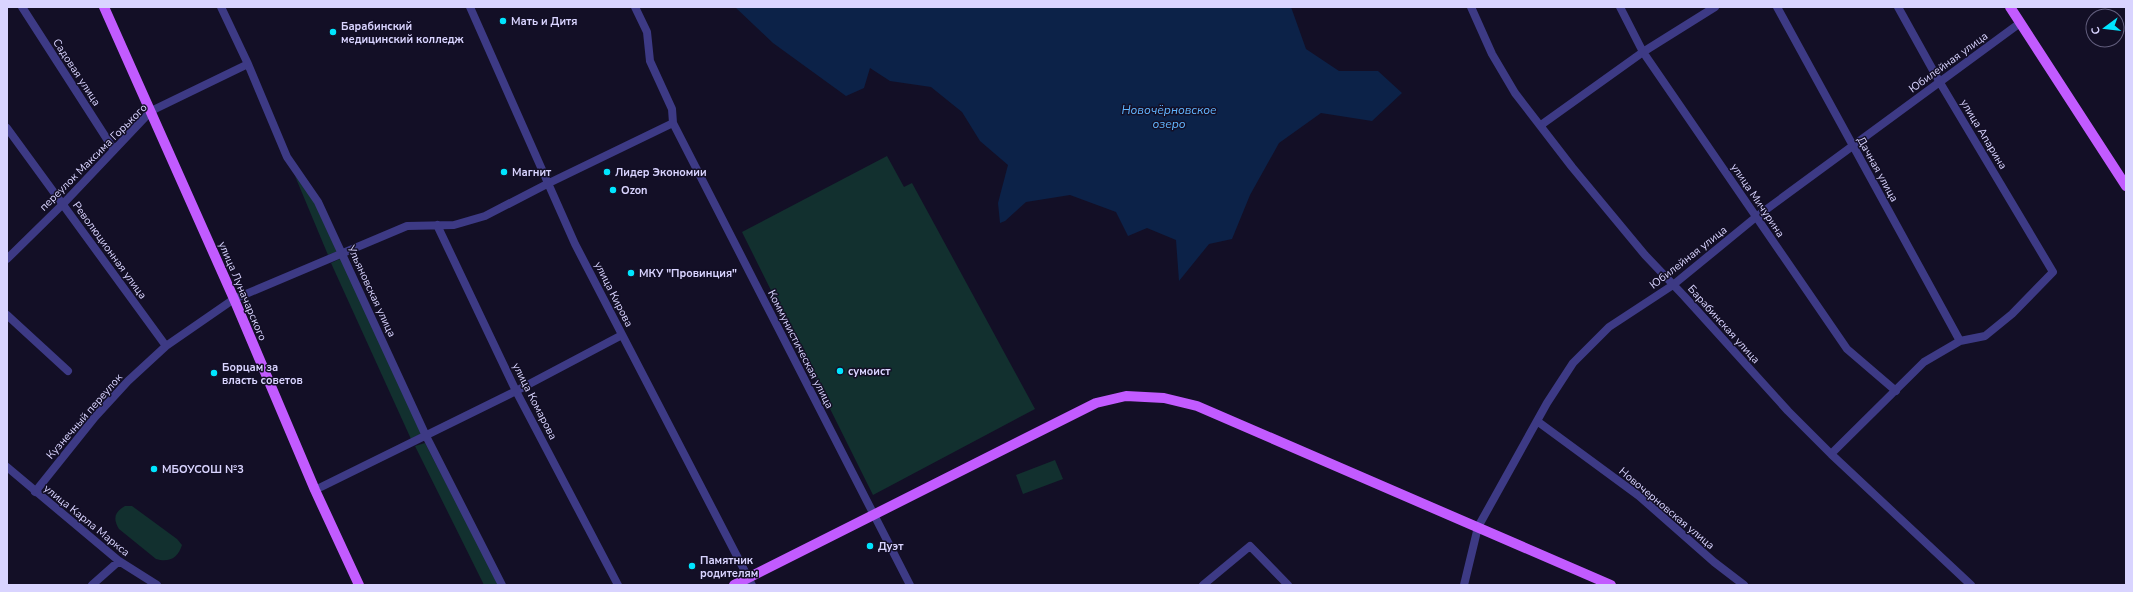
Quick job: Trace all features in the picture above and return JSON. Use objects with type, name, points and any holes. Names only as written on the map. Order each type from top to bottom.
[{"type":"main road","name":"улица Луначарского","points":[[104,7],[234,299],[315,490],[359,585]]},
{"type":"main road","points":[[2010,7],[2126,186]]},
{"type":"main road","points":[[734,585],[750,581],[873,514],[1096,403],[1126,396],[1164,398],[1197,406],[1612,585]]},
{"type":"street","name":"Садовая улица","points":[[22,7],[114,150]]},
{"type":"street","name":"Ульяновская улица","points":[[221,7],[248,64],[287,157],[318,202],[343,253],[426,436],[502,585]]},
{"type":"street","name":"улица Кирова","points":[[470,7],[575,244],[750,581]]},
{"type":"street","name":"Коммунистическая улица","points":[[635,7],[647,32],[650,61],[672,108],[673,123],[910,585]]},
{"type":"street","name":"Барабинская улица","points":[[1471,7],[1492,54],[1515,92],[1572,167],[1645,255],[1788,411],[1831,454],[1971,585]]},
{"type":"street","name":"улица Мичурина","points":[[1620,7],[1643,52],[1847,349],[1896,391]]},
{"type":"street","points":[[1541,125],[1643,52],[1715,7]]},
{"type":"street","name":"Дачная улица","points":[[1777,7],[1960,341]]},
{"type":"street","name":"улица Апарина","points":[[1898,7],[1939,81],[2054,272],[2012,314],[1985,336],[1960,341]]},
{"type":"street","name":"Юбилейная улица","points":[[1464,585],[1478,527],[1537,421],[1573,363],[1604,332],[1673,285],[1756,217],[1854,146],[1939,81],[2020,23]]},
{"type":"street","name":"переулок Максима Горького","points":[[7,259],[63,204],[150,111],[248,64]]},
{"type":"street","name":"Кузнечный переулок","points":[[35,492],[95,417],[128,381],[166,346],[234,299],[407,226],[454,225],[485,216],[549,183],[673,123]]},
{"type":"street","name":"Революционная улица","points":[[7,128],[166,346]]},
{"type":"street","name":"улица Комарова","points":[[437,225],[516,391],[618,585]]},
{"type":"street","points":[[7,315],[68,371]]},
{"type":"street","points":[[315,490],[516,391],[622,335]]},
{"type":"street","points":[[1831,454],[1924,362],[1960,341]]},
{"type":"street","name":"Новочерновская улица","points":[[1537,421],[1639,496],[1714,562],[1744,585]]},
{"type":"street","name":"улица Карла Маркса","points":[[7,467],[119,561],[157,585]]},
{"type":"street","points":[[1203,585],[1250,546],[1288,585]]},
{"type":"street","points":[[92,585],[119,561]]},
{"type":"green space","points":[[887,156],[904,187],[912,183],[1035,409],[873,495],[742,232]]},
{"type":"green space","points":[[295,176],[316,203],[338,251],[328,255]]},
{"type":"green space","points":[[342,258],[422,433],[411,439],[331,263]]},
{"type":"green space","points":[[425,443],[499,585],[484,585],[415,446]]},
{"type":"green space","points":[[1055,460],[1063,479],[1023,494],[1016,475]]},
{"type":"green space","points":[[125,506],[132,506],[177,539],[182,545],[178,553],[169,560],[156,559],[119,529],[115,519],[117,513]]},
{"type":"water","name":"Новочёрновское озеро","points":[[735,7],[1291,7],[1306,49],[1339,71],[1378,71],[1402,93],[1372,121],[1321,113],[1279,143],[1250,195],[1232,239],[1209,244],[1179,281],[1176,240],[1147,228],[1128,236],[1116,212],[1070,195],[1026,202],[1005,221],[1000,223],[998,203],[1008,165],[980,141],[962,112],[931,87],[890,81],[870,68],[864,88],[846,96],[773,43]]},
{"type":"place","name":"Мать и Дитя","points":[[503,21]]},
{"type":"place","name":"Барабинский медицинский колледж","points":[[333,32]]},
{"type":"place","name":"Магнит","points":[[504,172]]},
{"type":"place","name":"Лидер Экономии","points":[[607,172]]},
{"type":"place","name":"Ozon","points":[[613,190]]},
{"type":"place","name":"МКУ \"Провинция\"","points":[[631,273]]},
{"type":"place","name":"сумоист","points":[[840,371]]},
{"type":"place","name":"Борцам за власть советов","points":[[214,373]]},
{"type":"place","name":"МБОУСОШ №3","points":[[154,469]]},
{"type":"place","name":"Дуэт","points":[[870,546]]},
{"type":"place","name":"Памятник родителям","points":[[692,566]]}]
